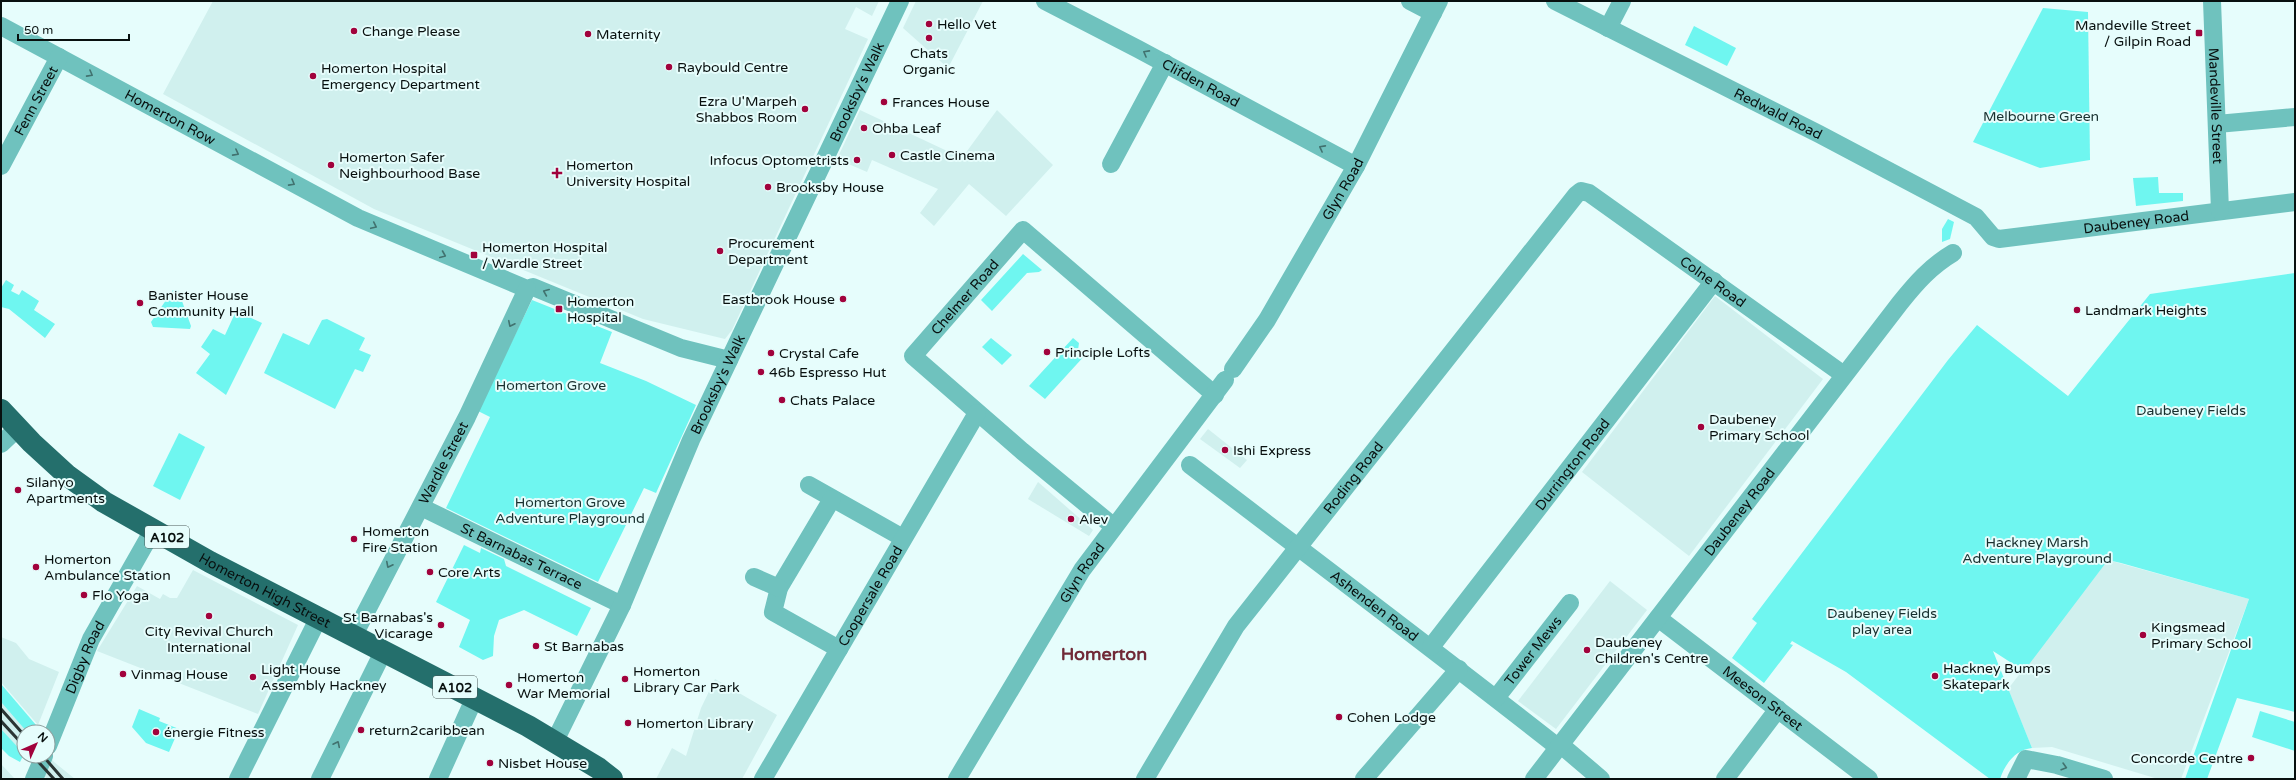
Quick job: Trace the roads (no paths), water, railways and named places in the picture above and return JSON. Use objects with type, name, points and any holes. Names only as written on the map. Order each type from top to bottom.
[{"type":"highway","name":"Homerton High Street","points":[[1,410],[68,476],[104,502],[210,562],[384,650],[555,741],[612,779]]},
{"type":"street","name":"Brooksby's Walk","points":[[555,741],[622,605],[684,456],[900,1]]},
{"type":"street","name":"Clifden Road","points":[[1045,1],[1356,166]]},
{"type":"street","points":[[1410,1],[1436,7]]},
{"type":"street","name":"Redwald Road","points":[[1554,1],[1819,134],[1976,217],[1986,240]]},
{"type":"street","points":[[1608,28],[1622,1]]},
{"type":"street","name":"Mandeville Street","points":[[2212,1],[2220,210]]},
{"type":"street","name":"Glyn Road","points":[[957,779],[1054,615],[1113,526],[1215,395],[1267,320],[1356,166],[1436,7]]},
{"type":"street","name":"Homerton Row","points":[[1,26],[162,114],[340,208],[408,240],[527,289]]},
{"type":"street","name":"Fenn Street","points":[[1,166],[60,57]]},
{"type":"street","points":[[1111,164],[1165,64]]},
{"type":"street","points":[[2217,124],[2295,117]]},
{"type":"street","name":"Colne Road","points":[[1581,191],[1589,193],[1714,280],[1844,375]]},
{"type":"street","name":"Roding Road","points":[[1145,779],[1236,626],[1299,549],[1571,201],[1581,191]]},
{"type":"street","name":"Daubeney Road","points":[[1986,240],[2004,240],[2220,210],[2295,202]]},
{"type":"street","name":"Chelmer Road","points":[[1113,526],[977,413],[913,356],[1024,230],[1215,395]]},
{"type":"street","name":"Daubeney Road","points":[[1534,779],[1844,375],[1924,275],[1938,262],[1953,253]]},
{"type":"street","name":"Durrington Road","points":[[1431,648],[1714,280]]},
{"type":"street","points":[[527,289],[533,287],[681,348],[729,360]]},
{"type":"street","name":"Wardle Street","points":[[354,635],[407,530],[421,507],[467,417],[527,289]]},
{"type":"street","name":"Coopersale Road","points":[[763,779],[977,413]]},
{"type":"street","points":[[1,444],[18,428]]},
{"type":"street","name":"Ashenden Road","points":[[1190,465],[1459,669],[1601,779]]},
{"type":"street","points":[[809,485],[903,538]]},
{"type":"street","points":[[832,499],[778,588],[773,612],[839,649]]},
{"type":"street","name":"St Barnabas Terrace","points":[[421,507],[622,605]]},
{"type":"street","name":"Digby Road","points":[[56,726],[91,639],[153,530]]},
{"type":"street","points":[[754,577],[778,588]]},
{"type":"street","name":"Tower Mews","points":[[1496,698],[1570,604]]},
{"type":"street","points":[[238,779],[319,617]]},
{"type":"street","name":"Meeson Street","points":[[1658,618],[1869,779]]},
{"type":"street","points":[[320,779],[384,650]]},
{"type":"street","points":[[1364,779],[1459,669]]},
{"type":"street","points":[[438,779],[475,698]]},
{"type":"street","points":[[1725,779],[1778,709]]},
{"type":"street","points":[[2016,779],[2026,759],[2057,765],[2104,779]]},
{"type":"street","points":[[34,779],[41,764]]},
{"type":"railway","points":[[1,709],[16,726]]},
{"type":"railway","points":[[1,721],[16,737]]},
{"type":"railway","points":[[40,764],[54,779]]},
{"type":"railway","points":[[50,764],[63,779]]},
{"type":"place","name":"Hello Vet","points":[[929,24]]},
{"type":"place","name":"Change Please","points":[[354,31]]},
{"type":"place","name":"Mandeville Street / Gilpin Road","points":[[2199,33]]},
{"type":"place","name":"Maternity","points":[[588,34]]},
{"type":"place","name":"Chats Organic","points":[[929,38]]},
{"type":"place","name":"Raybould Centre","points":[[669,67]]},
{"type":"place","name":"Homerton Hospital Emergency Department","points":[[313,76]]},
{"type":"place","name":"Frances House","points":[[884,102]]},
{"type":"place","name":"Ezra U'Marpeh Shabbos Room","points":[[805,109]]},
{"type":"place","name":"Ohba Leaf","points":[[864,128]]},
{"type":"place","name":"Castle Cinema","points":[[892,155]]},
{"type":"place","name":"Infocus Optometrists","points":[[857,160]]},
{"type":"place","name":"Homerton Safer Neighbourhood Base","points":[[331,165]]},
{"type":"place","name":"Homerton University Hospital","points":[[557,173]]},
{"type":"place","name":"Brooksby House","points":[[768,187]]},
{"type":"place","name":"Procurement Department","points":[[720,251]]},
{"type":"place","name":"Homerton Hospital / Wardle Street","points":[[474,255]]},
{"type":"place","name":"Eastbrook House","points":[[843,299]]},
{"type":"place","name":"Banister House Community Hall","points":[[140,303]]},
{"type":"place","name":"Homerton Hospital","points":[[559,309]]},
{"type":"place","name":"Landmark Heights","points":[[2077,310]]},
{"type":"place","name":"Principle Lofts","points":[[1047,352]]},
{"type":"place","name":"Crystal Cafe","points":[[771,353]]},
{"type":"place","name":"46b Espresso Hut","points":[[761,372]]},
{"type":"place","name":"Chats Palace","points":[[782,400]]},
{"type":"place","name":"Daubeney Primary School","points":[[1701,427]]},
{"type":"place","name":"Ishi Express","points":[[1225,450]]},
{"type":"place","name":"Silanyo Apartments","points":[[18,490]]},
{"type":"place","name":"Alev","points":[[1071,519]]},
{"type":"place","name":"Homerton Fire Station","points":[[354,539]]},
{"type":"place","name":"Homerton Ambulance Station","points":[[36,567]]},
{"type":"place","name":"Core Arts","points":[[430,572]]},
{"type":"place","name":"Flo Yoga","points":[[84,595]]},
{"type":"place","name":"City Revival Church International","points":[[209,616]]},
{"type":"place","name":"St Barnabas's Vicarage","points":[[441,625]]},
{"type":"place","name":"Kingsmead Primary School","points":[[2143,635]]},
{"type":"place","name":"St Barnabas","points":[[536,646]]},
{"type":"place","name":"Daubeney Children's Centre","points":[[1587,650]]},
{"type":"place","name":"Vinmag House","points":[[123,674]]},
{"type":"place","name":"Hackney Bumps Skatepark","points":[[1935,676]]},
{"type":"place","name":"Light House Assembly Hackney","points":[[253,677]]},
{"type":"place","name":"Homerton Library Car Park","points":[[625,679]]},
{"type":"place","name":"Homerton War Memorial","points":[[509,685]]},
{"type":"place","name":"Cohen Lodge","points":[[1339,717]]},
{"type":"place","name":"Homerton Library","points":[[628,723]]},
{"type":"place","name":"return2caribbean","points":[[361,730]]},
{"type":"place","name":"énergie Fitness","points":[[156,732]]},
{"type":"place","name":"Concorde Centre","points":[[2251,758]]},
{"type":"place","name":"Nisbet House","points":[[490,763]]},
{"type":"district","name":"Homerton","points":[[1104,654]]},
{"type":"park label","name":"Melbourne Green","points":[[2041,116]]},
{"type":"park label","name":"Homerton Grove","points":[[551,385]]},
{"type":"park label","name":"Daubeney Fields","points":[[2191,410]]},
{"type":"park label","name":"Homerton Grove Adventure Playground","points":[[570,510]]},
{"type":"park label","name":"Hackney Marsh Adventure Playground","points":[[2037,550]]},
{"type":"park label","name":"Daubeney Fields play area","points":[[1882,622]]}]
